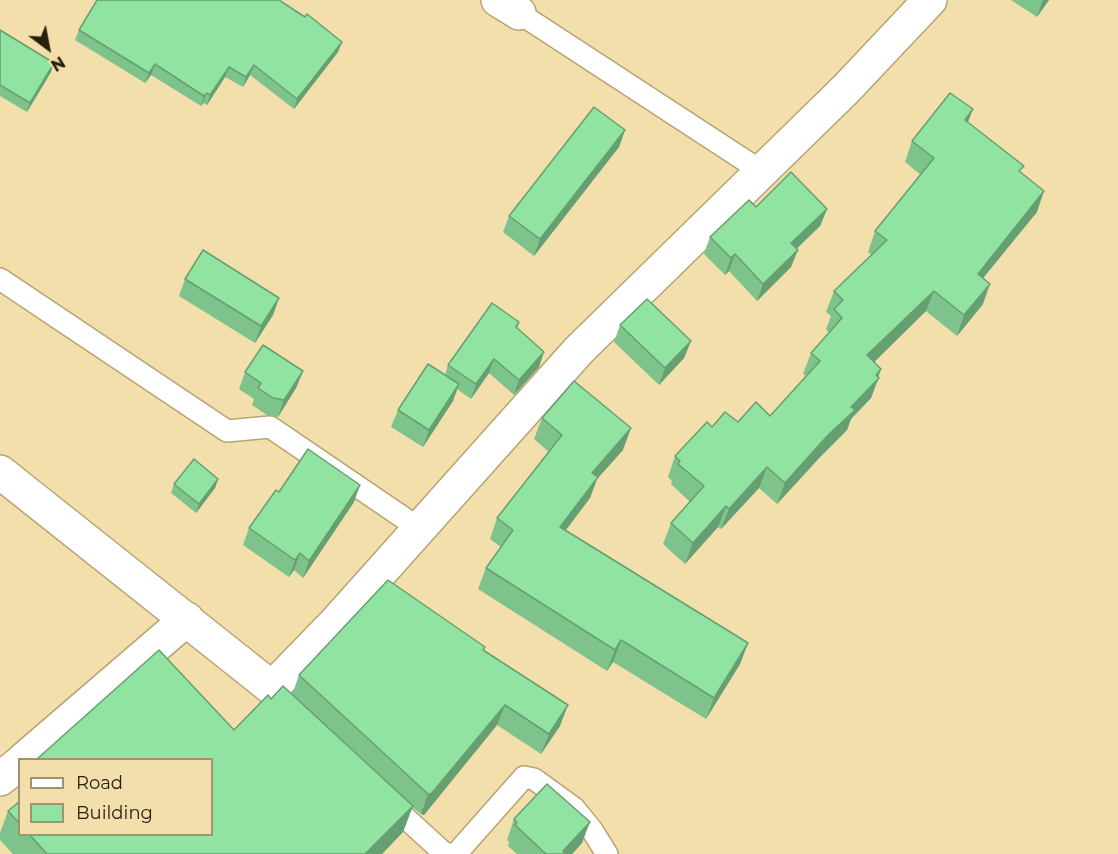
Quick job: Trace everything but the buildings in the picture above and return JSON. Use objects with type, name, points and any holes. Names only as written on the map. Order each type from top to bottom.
[{"type":"street","points":[[0,472],[187,620],[277,696],[336,622],[579,350],[846,89],[930,0]]},
{"type":"street","points":[[24,758],[187,620]]},
{"type":"street","points":[[0,779],[18,765]]},
{"type":"lane","points":[[508,7],[761,171]]},
{"type":"lane","points":[[0,279],[227,431],[270,427],[420,529]]},
{"type":"lane","points":[[456,854],[524,777],[534,779],[574,808],[592,830],[607,854]]},
{"type":"lane","points":[[376,790],[444,853],[450,854]]}]
